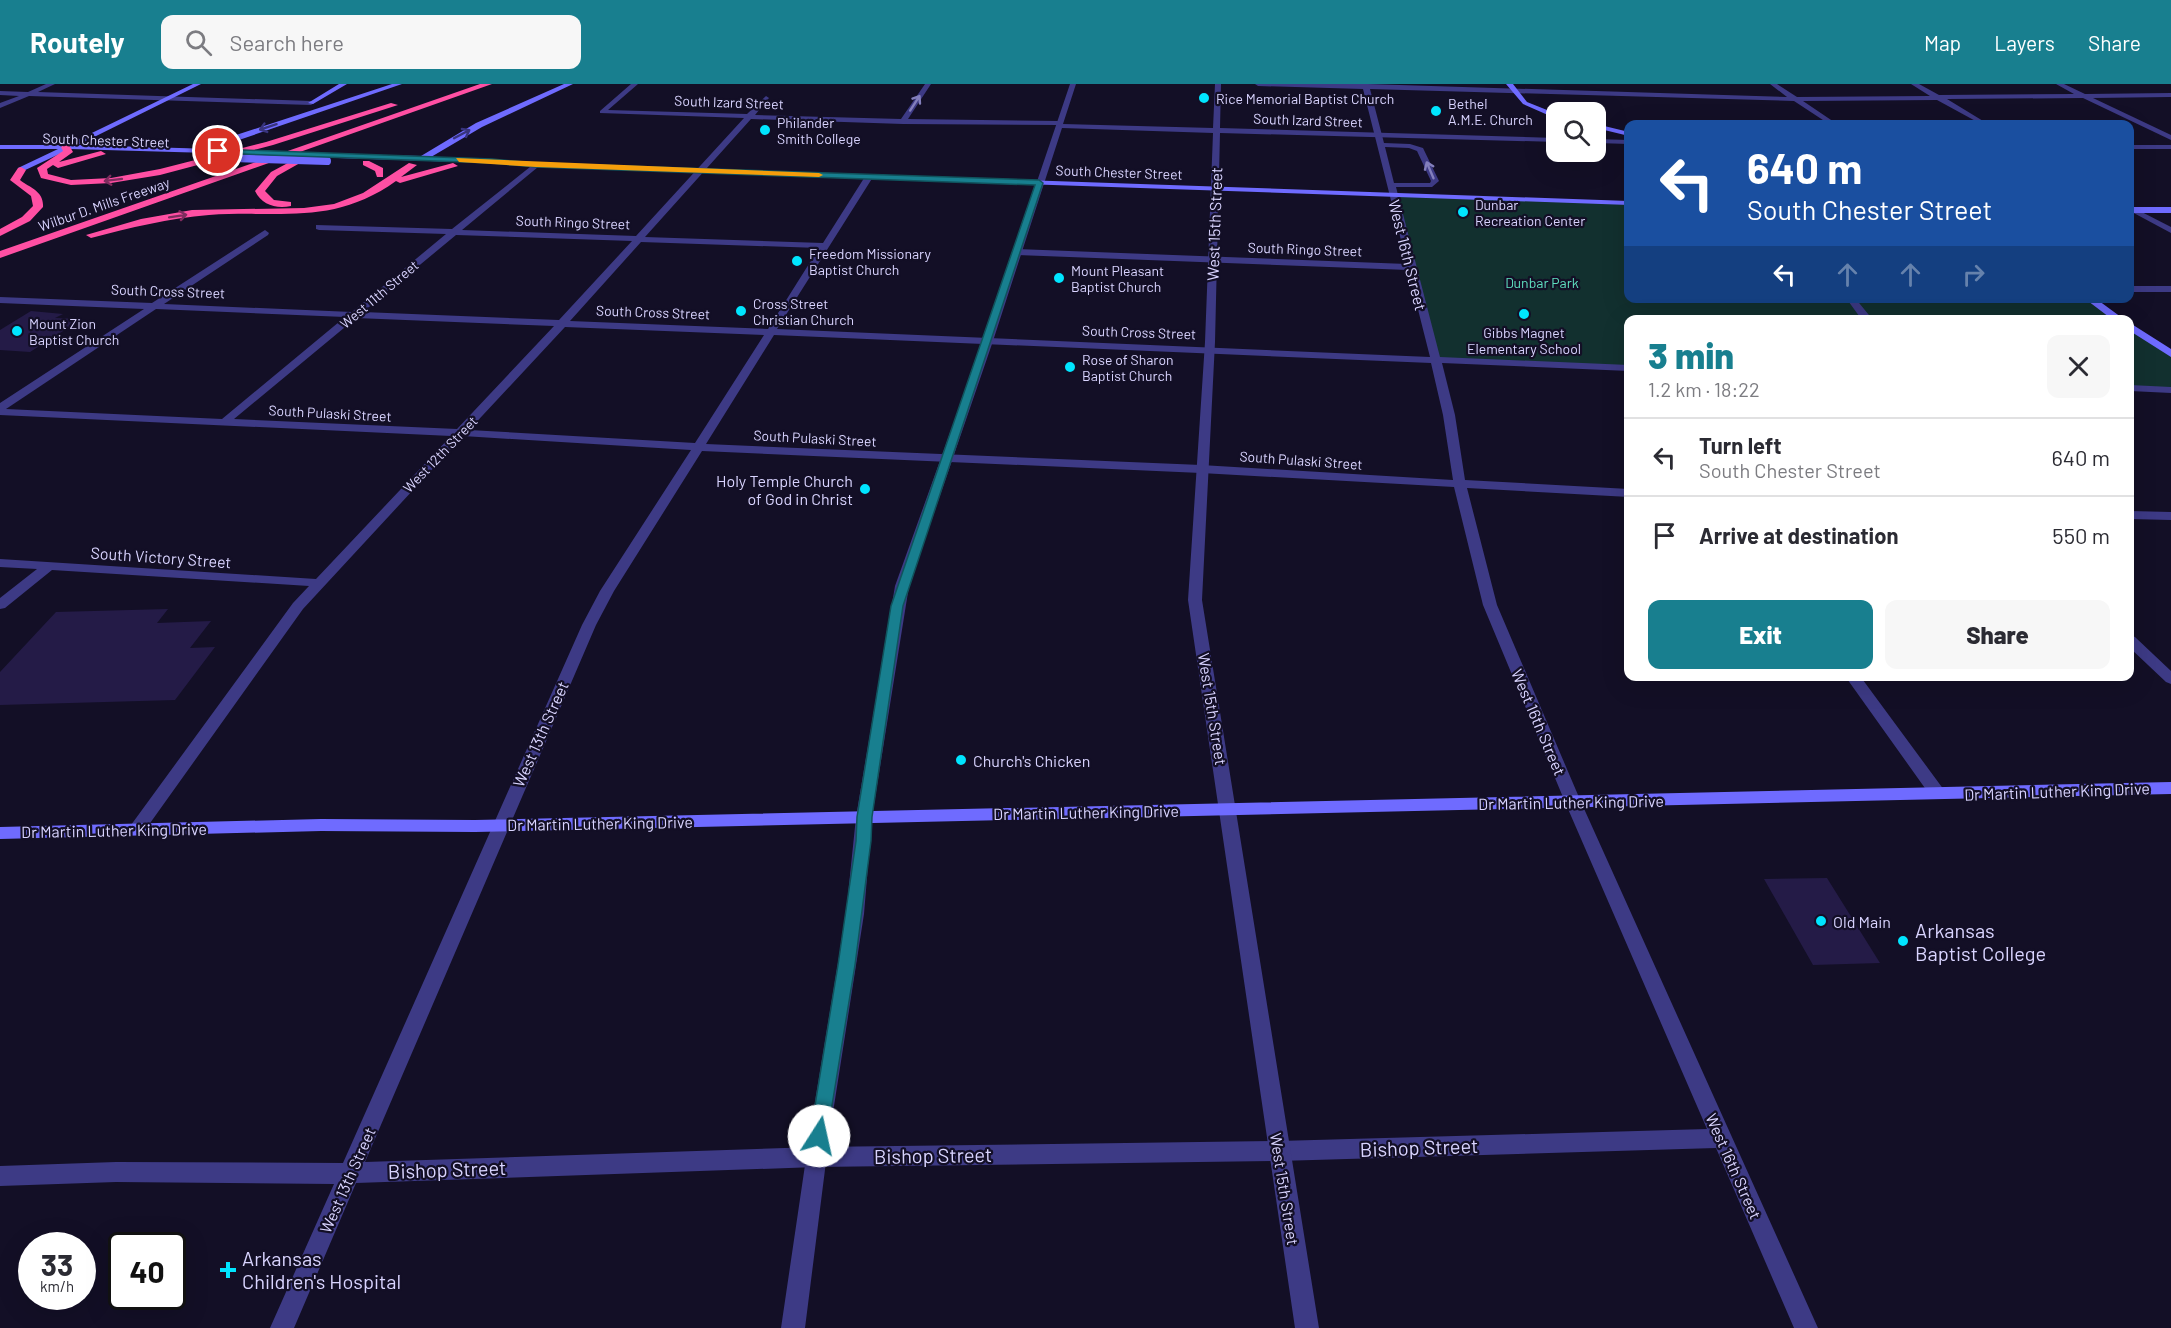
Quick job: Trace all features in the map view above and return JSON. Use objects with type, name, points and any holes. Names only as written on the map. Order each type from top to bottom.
[{"type":"highway","name":"Wilbur D. Mills Freeway","points":[[152,190],[459,84]]},
{"type":"highway","name":"Wilbur D. Mills Freeway","points":[[0,255],[488,84]]},
{"type":"highway","points":[[423,159],[380,175],[348,195],[314,203],[276,203],[268,201],[260,192],[266,181],[298,160],[468,92]]},
{"type":"highway","points":[[410,100],[433,93]]},
{"type":"highway","points":[[67,150],[42,168],[42,172],[48,178],[64,182],[88,182],[170,171],[399,104]]},
{"type":"highway","points":[[48,178],[55,166],[78,158],[101,154]]},
{"type":"highway","points":[[366,163],[380,170],[380,175]]},
{"type":"highway","points":[[0,262],[87,236],[153,220],[216,211],[294,212],[326,209],[357,200],[412,175],[454,163]]},
{"type":"highway","points":[[376,190],[408,165]]},
{"type":"highway","points":[[0,233],[26,219],[38,207],[39,200],[36,194],[15,180],[21,170]]},
{"type":"highway","points":[[0,242],[11,239]]},
{"type":"main road","points":[[67,150],[198,84]]},
{"type":"main road","points":[[311,103],[344,84]]},
{"type":"main road","points":[[177,150],[236,138],[399,84]]},
{"type":"main road","points":[[423,159],[479,125],[570,84]]},
{"type":"main road","points":[[1511,88],[1529,106],[1546,113]]},
{"type":"main road","points":[[311,103],[344,103]]},
{"type":"main road","points":[[311,103],[321,105],[324,109]]},
{"type":"main road","points":[[1606,128],[1624,133]]},
{"type":"main road","points":[[214,154],[236,138]]},
{"type":"main road","points":[[445,144],[445,152],[454,163]]},
{"type":"main road","name":"South Chester Street","points":[[0,147],[67,150],[177,150],[408,165],[454,163],[536,165],[1214,189],[1392,190],[1624,203]]},
{"type":"main road","name":"South Chester Street","points":[[0,147],[101,154],[201,157],[214,154],[338,156],[423,159],[454,163]]},
{"type":"main road","points":[[20,150],[30,157],[21,170]]},
{"type":"main road","points":[[21,170],[57,152]]},
{"type":"main road","points":[[2134,210],[2171,210]]},
{"type":"main road","points":[[2095,303],[2113,315]]},
{"type":"main road","points":[[2134,329],[2171,354]]},
{"type":"main road","name":"Dr Martin Luther King Drive","points":[[0,833],[137,829],[500,825],[2171,788]]},
{"type":"street","points":[[0,106],[52,84]]},
{"type":"street","name":"South Izard Street","points":[[635,84],[602,112],[1546,140]]},
{"type":"street","points":[[903,122],[928,84]]},
{"type":"street","points":[[793,1328],[816,1157],[847,965],[864,817],[897,606],[1073,84]]},
{"type":"street","name":"West 15th Street","points":[[1218,84],[1209,350],[1195,600],[1229,809],[1307,1328]]},
{"type":"street","points":[[1258,84],[1511,88],[1794,98],[2171,95]]},
{"type":"street","points":[[1773,84],[1827,120]]},
{"type":"street","points":[[1914,84],[1978,120]]},
{"type":"street","points":[[2059,84],[2133,120]]},
{"type":"street","name":"West 16th Street","points":[[1365,86],[1436,360],[1449,416],[1460,485],[1490,605],[1573,802],[1806,1328]]},
{"type":"street","points":[[0,93],[311,103]]},
{"type":"street","name":"West 12th Street","points":[[137,829],[284,624],[319,583],[562,323],[766,98]]},
{"type":"street","points":[[2134,121],[2171,138]]},
{"type":"street","points":[[1606,141],[1624,142]]},
{"type":"street","points":[[1380,145],[1420,150],[1435,181],[1432,185],[1392,190]]},
{"type":"street","points":[[2134,147],[2171,147]]},
{"type":"street","name":"West 11th Street","points":[[223,423],[536,165]]},
{"type":"street","name":"West 13th Street","points":[[282,1328],[589,624],[606,591],[868,177]]},
{"type":"street","points":[[2134,211],[2171,230]]},
{"type":"street","name":"South Ringo Street","points":[[319,226],[825,246]]},
{"type":"street","points":[[0,410],[265,232]]},
{"type":"street","name":"South Ringo Street","points":[[1017,252],[1411,267]]},
{"type":"street","points":[[2134,290],[2171,289]]},
{"type":"street","name":"South Cross Street","points":[[0,300],[1624,368]]},
{"type":"street","points":[[1854,303],[1864,315]]},
{"type":"street","points":[[2134,388],[2171,390]]},
{"type":"street","name":"South Pulaski Street","points":[[0,410],[223,423],[580,438],[699,447],[1201,469],[1624,493]]},
{"type":"street","points":[[2134,515],[2171,516]]},
{"type":"street","name":"South Victory Street","points":[[0,563],[319,583]]},
{"type":"street","points":[[0,605],[49,566]]},
{"type":"street","points":[[2134,644],[2171,679]]},
{"type":"street","points":[[1855,681],[1938,794]]},
{"type":"street","name":"Bishop Street","points":[[0,1176],[116,1172],[350,1172],[816,1157],[1279,1151],[1722,1138]]},
{"type":"green space","name":"Dunbar Park","points":[[1393,195],[1624,202],[1624,303],[2095,303],[2113,315],[1624,315],[1624,368],[1436,360]]},
{"type":"green space","points":[[2134,330],[2171,354],[2171,390],[2134,388]]},
{"type":"building","name":"Mount Zion Baptist Church","points":[[31,311],[63,314],[55,318],[82,319],[30,352],[0,350],[0,330]]},
{"type":"building","points":[[168,609],[157,623],[211,621],[190,648],[215,647],[175,700],[0,705],[0,672],[56,612]]},
{"type":"building","name":"Old Main","points":[[1827,878],[1880,963],[1813,965],[1764,879]]},
{"type":"slow traffic","points":[[459,160],[819,175]]},
{"type":"place","name":"Rice Memorial Baptist Church","points":[[1204,98]]},
{"type":"place","name":"Bethel A.M.E. Church","points":[[1436,111]]},
{"type":"place","name":"Philander Smith College","points":[[765,130]]},
{"type":"place","name":"Dunbar Recreation Center","points":[[1463,212]]},
{"type":"place","name":"Freedom Missionary Baptist Church","points":[[797,261]]},
{"type":"place","name":"Mount Pleasant Baptist Church","points":[[1059,278]]},
{"type":"place","name":"Cross Street Christian Church","points":[[741,311]]},
{"type":"place","name":"Gibbs Magnet Elementary School","points":[[1524,314]]},
{"type":"place","name":"Mount Zion Baptist Church","points":[[17,331]]},
{"type":"place","name":"Rose of Sharon Baptist Church","points":[[1070,367]]},
{"type":"place","name":"Holy Temple Church of God in Christ","points":[[865,489]]},
{"type":"place","name":"Church's Chicken","points":[[961,760]]},
{"type":"place","name":"Old Main","points":[[1821,921]]},
{"type":"place","name":"Arkansas Baptist College","points":[[1903,941]]},
{"type":"place","name":"Arkansas Children's Hospital","points":[[228,1270]]},
{"type":"route","points":[[218,151],[1039,183],[988,341],[897,606],[864,817],[847,965],[819,1136]]}]
